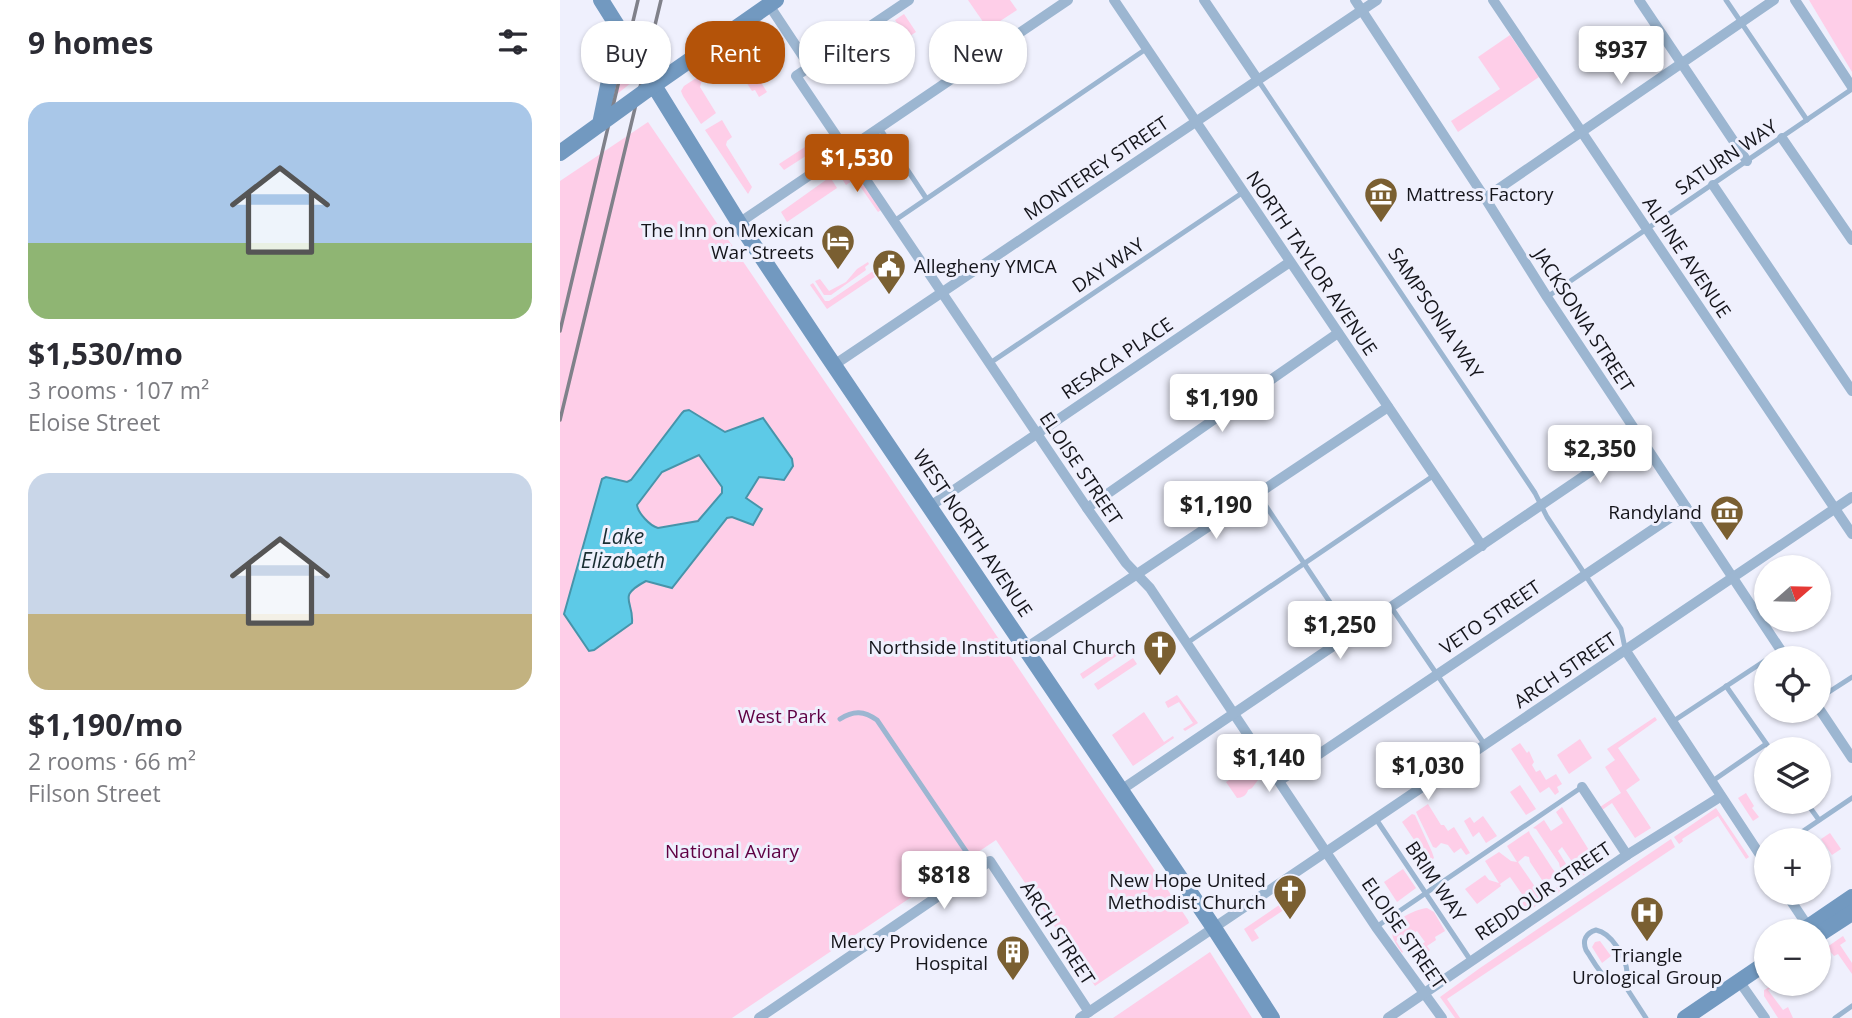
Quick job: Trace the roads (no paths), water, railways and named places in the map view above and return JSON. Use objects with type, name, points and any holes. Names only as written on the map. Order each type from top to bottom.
[{"type":"main road","points":[[597,126],[622,32],[601,0]]},
{"type":"main road","points":[[671,66],[772,3]]},
{"type":"main road","points":[[560,153],[597,126],[644,84]]},
{"type":"main road","name":"WEST NORTH AVENUE","points":[[652,84],[739,223],[1272,1018]]},
{"type":"main road","points":[[1825,919],[1852,897]]},
{"type":"main road","points":[[1831,922],[1852,913]]},
{"type":"main road","points":[[1685,1018],[1754,971]]},
{"type":"street","points":[[878,21],[909,0]]},
{"type":"street","points":[[739,223],[1068,0]]},
{"type":"street","name":"NORTH TAYLOR AVENUE","points":[[1114,0],[1482,546]]},
{"type":"street","name":"SAMPSONIA WAY","points":[[1204,0],[1258,80]]},
{"type":"street","name":"JACKSONIA STREET","points":[[1355,0],[1778,646]]},
{"type":"street","name":"MONTEREY STREET","points":[[835,365],[1377,0]]},
{"type":"street","name":"ALPINE AVENUE","points":[[1493,0],[1852,534]]},
{"type":"street","points":[[1639,0],[1747,162]]},
{"type":"street","points":[[1485,198],[1774,0]]},
{"type":"street","points":[[1795,0],[1852,88]]},
{"type":"street","points":[[772,3],[799,48]]},
{"type":"street","name":"ELOISE STREET","points":[[801,84],[1087,508],[1126,563],[1150,588],[1376,926],[1442,1018]]},
{"type":"street","points":[[1782,138],[1852,240]]},
{"type":"street","points":[[1713,185],[1852,391]]},
{"type":"street","name":"RESACA PLACE","points":[[929,507],[1290,262]]},
{"type":"street","points":[[1087,508],[1339,333]]},
{"type":"street","points":[[1026,648],[1388,407]]},
{"type":"street","points":[[1121,790],[1640,438]]},
{"type":"street","name":"ARCH STREET","points":[[978,869],[990,861],[1085,1015],[1852,497]]},
{"type":"street","name":"VETO STREET","points":[[1279,781],[1686,507]]},
{"type":"street","points":[[1626,652],[1754,845]]},
{"type":"street","points":[[1829,723],[1852,758]]},
{"type":"street","points":[[1582,787],[1627,855]]},
{"type":"street","name":"REDDOUR STREET","points":[[1388,1018],[1627,855],[1720,797]]},
{"type":"street","points":[[759,1018],[978,869]]},
{"type":"street","points":[[1739,981],[1765,1018]]},
{"type":"lane","points":[[1726,0],[1807,120]]},
{"type":"lane","points":[[894,221],[1147,49]]},
{"type":"lane","name":"SAMPSONIA WAY","points":[[1258,80],[1535,493],[1547,517],[1621,629],[1626,652]]},
{"type":"lane","name":"SATURN WAY","points":[[1547,297],[1852,88]]},
{"type":"lane","points":[[879,127],[926,198]]},
{"type":"lane","name":"DAY WAY","points":[[989,363],[1244,192]]},
{"type":"lane","points":[[1187,643],[1434,475]]},
{"type":"lane","points":[[1258,494],[1352,634]]},
{"type":"lane","points":[[1391,607],[1485,745]]},
{"type":"lane","points":[[1672,722],[1754,668]]},
{"type":"lane","points":[[1831,691],[1852,677]]},
{"type":"lane","points":[[1726,686],[1761,737]]},
{"type":"lane","points":[[840,719],[854,712],[862,712],[877,720],[978,869]]},
{"type":"lane","points":[[1711,782],[1754,756]]},
{"type":"lane","points":[[1376,926],[1582,787]]},
{"type":"lane","points":[[1807,828],[1852,799]]},
{"type":"lane","points":[[1815,814],[1819,820]]},
{"type":"lane","name":"BRIM WAY","points":[[1376,819],[1471,961]]},
{"type":"lane","points":[[1601,930],[1605,933],[1625,962],[1627,972],[1622,981],[1612,983],[1605,979],[1586,950],[1586,937],[1592,931],[1601,930]]},
{"type":"lane","points":[[1622,981],[1646,1018]]},
{"type":"lane","points":[[1835,1018],[1852,1006]]},
{"type":"water","name":"Lake Elizabeth","points":[[689,410],[725,432],[763,418],[792,459],[793,466],[784,480],[759,477],[746,498],[762,509],[753,525],[732,517],[727,518],[672,588],[646,581],[637,586],[628,599],[632,623],[589,651],[564,614],[602,479],[606,477],[627,482],[631,480],[684,411]],"holes":[[[699,455],[722,487],[722,493],[698,521],[658,528],[645,519],[637,505],[662,472]]]},
{"type":"railway","points":[[560,331],[638,0]]},
{"type":"railway","points":[[560,420],[661,0]]},
{"type":"place","name":"Mattress Factory","points":[[1381,224]]},
{"type":"place","name":"The Inn on Mexican War Streets","points":[[838,271]]},
{"type":"place","name":"Allegheny YMCA","points":[[889,296]]},
{"type":"place","name":"Randyland","points":[[1727,542]]},
{"type":"place","name":"Northside Institutional Church","points":[[1160,677]]},
{"type":"place","name":"New Hope United Methodist Church","points":[[1290,921]]},
{"type":"place","name":"Triangle Urological Group","points":[[1647,943]]},
{"type":"place","name":"Mercy Providence Hospital","points":[[1013,982]]},
{"type":"park label","name":"West Park","points":[[782,716]]},
{"type":"park label","name":"National Aviary","points":[[732,851]]}]
